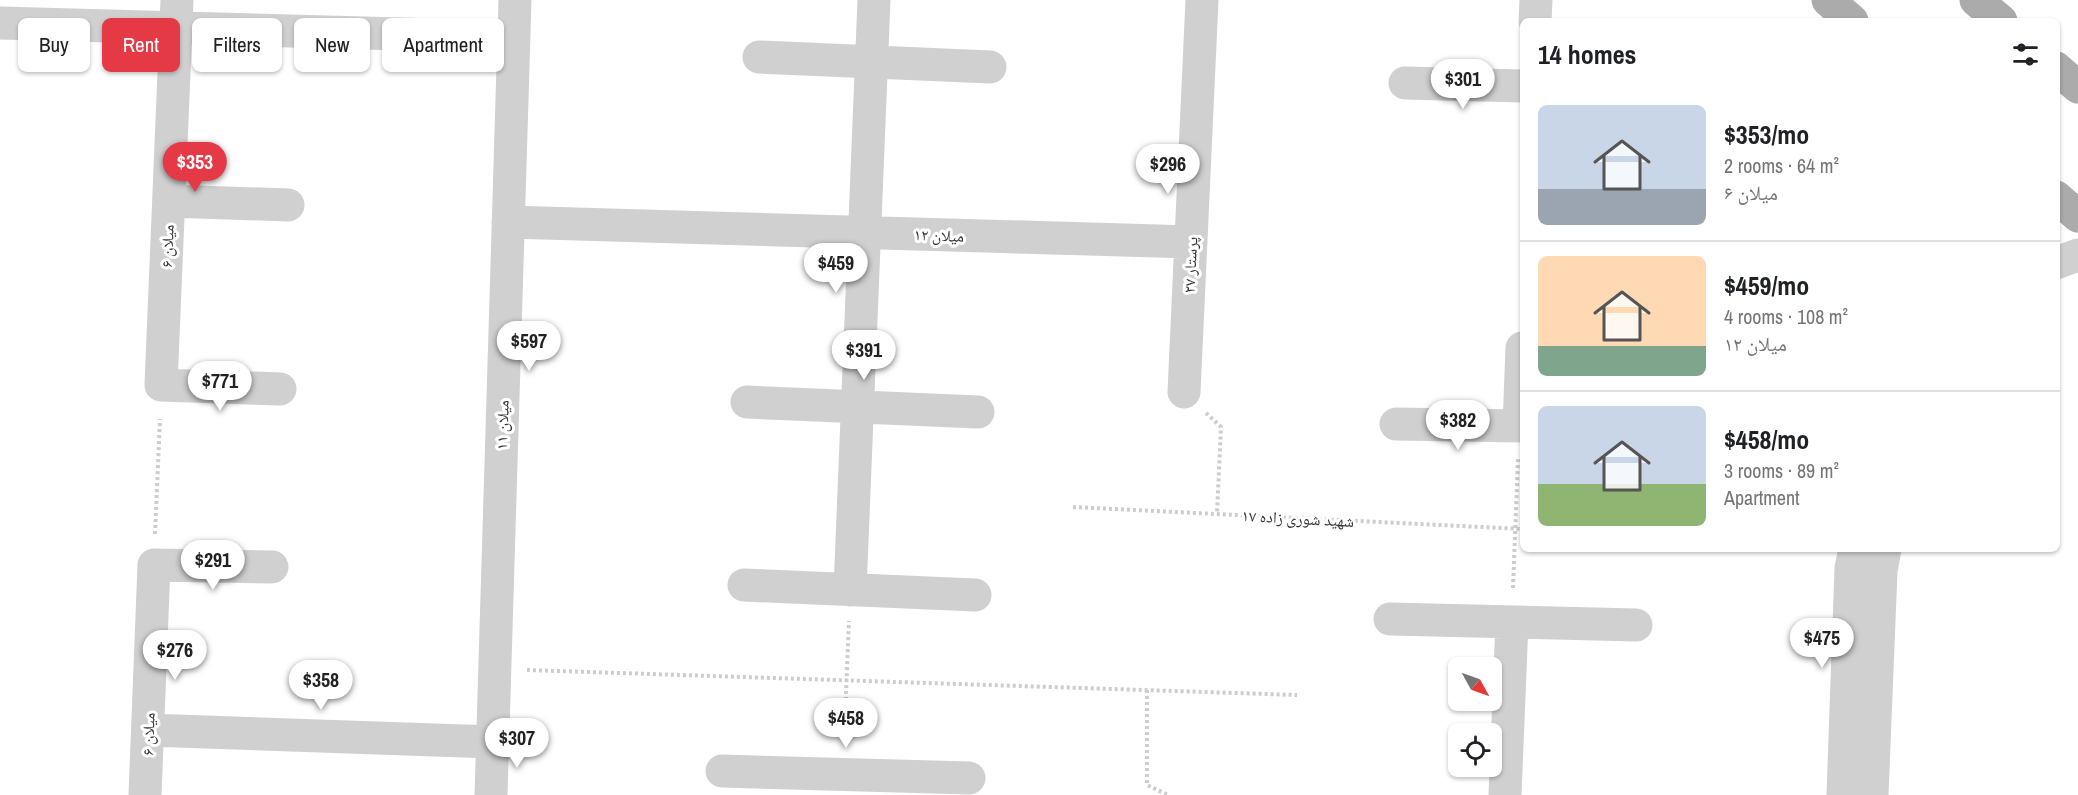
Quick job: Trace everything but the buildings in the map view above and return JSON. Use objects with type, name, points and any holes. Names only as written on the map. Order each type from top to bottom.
[{"type":"main road","points":[[1828,0],[1849,18]]},
{"type":"main road","points":[[1976,0],[1997,18]]},
{"type":"main road","points":[[2060,71],[2078,87]]},
{"type":"main road","points":[[2060,200],[2078,216]]},
{"type":"street","name":"میلان ۱۱","points":[[491,795],[515,0]]},
{"type":"street","points":[[850,590],[874,0]]},
{"type":"street","name":"پرستار ۲۷","points":[[1184,392],[1202,0]]},
{"type":"street","points":[[1535,18],[1536,0]]},
{"type":"street","points":[[0,23],[176,14],[513,37]]},
{"type":"street","name":"میلان ۶","points":[[161,385],[176,14]]},
{"type":"street","points":[[759,57],[990,67]]},
{"type":"street","points":[[1405,83],[1520,86]]},
{"type":"street","points":[[169,201],[288,205]]},
{"type":"street","name":"میلان ۱۲","points":[[508,222],[1191,242]]},
{"type":"street","points":[[2060,262],[2078,255]]},
{"type":"street","points":[[161,385],[280,389]]},
{"type":"street","points":[[747,402],[978,411]]},
{"type":"street","points":[[1396,424],[1520,426]]},
{"type":"street","points":[[1843,795],[1851,568],[1854,552]]},
{"type":"street","points":[[1872,795],[1881,571],[1884,552]]},
{"type":"street","points":[[154,565],[272,567]]},
{"type":"street","name":"میلان ۶","points":[[145,795],[154,565]]},
{"type":"street","points":[[744,585],[975,595]]},
{"type":"street","points":[[1390,619],[1636,625]]},
{"type":"street","points":[[1505,795],[1512,622]]},
{"type":"street","points":[[148,730],[493,742]]},
{"type":"street","points":[[722,771],[843,785],[969,778]]},
{"type":"path","points":[[154,565],[161,385]]},
{"type":"path","points":[[1184,392],[1221,427],[1217,514]]},
{"type":"path","points":[[1512,622],[1520,443]]},
{"type":"path","name":"شهید شوری زاده ۱۷","points":[[1072,507],[1520,529]]},
{"type":"path","points":[[843,785],[850,590]]},
{"type":"path","points":[[495,669],[1297,695]]},
{"type":"path","points":[[1147,690],[1147,785],[1168,795]]}]
